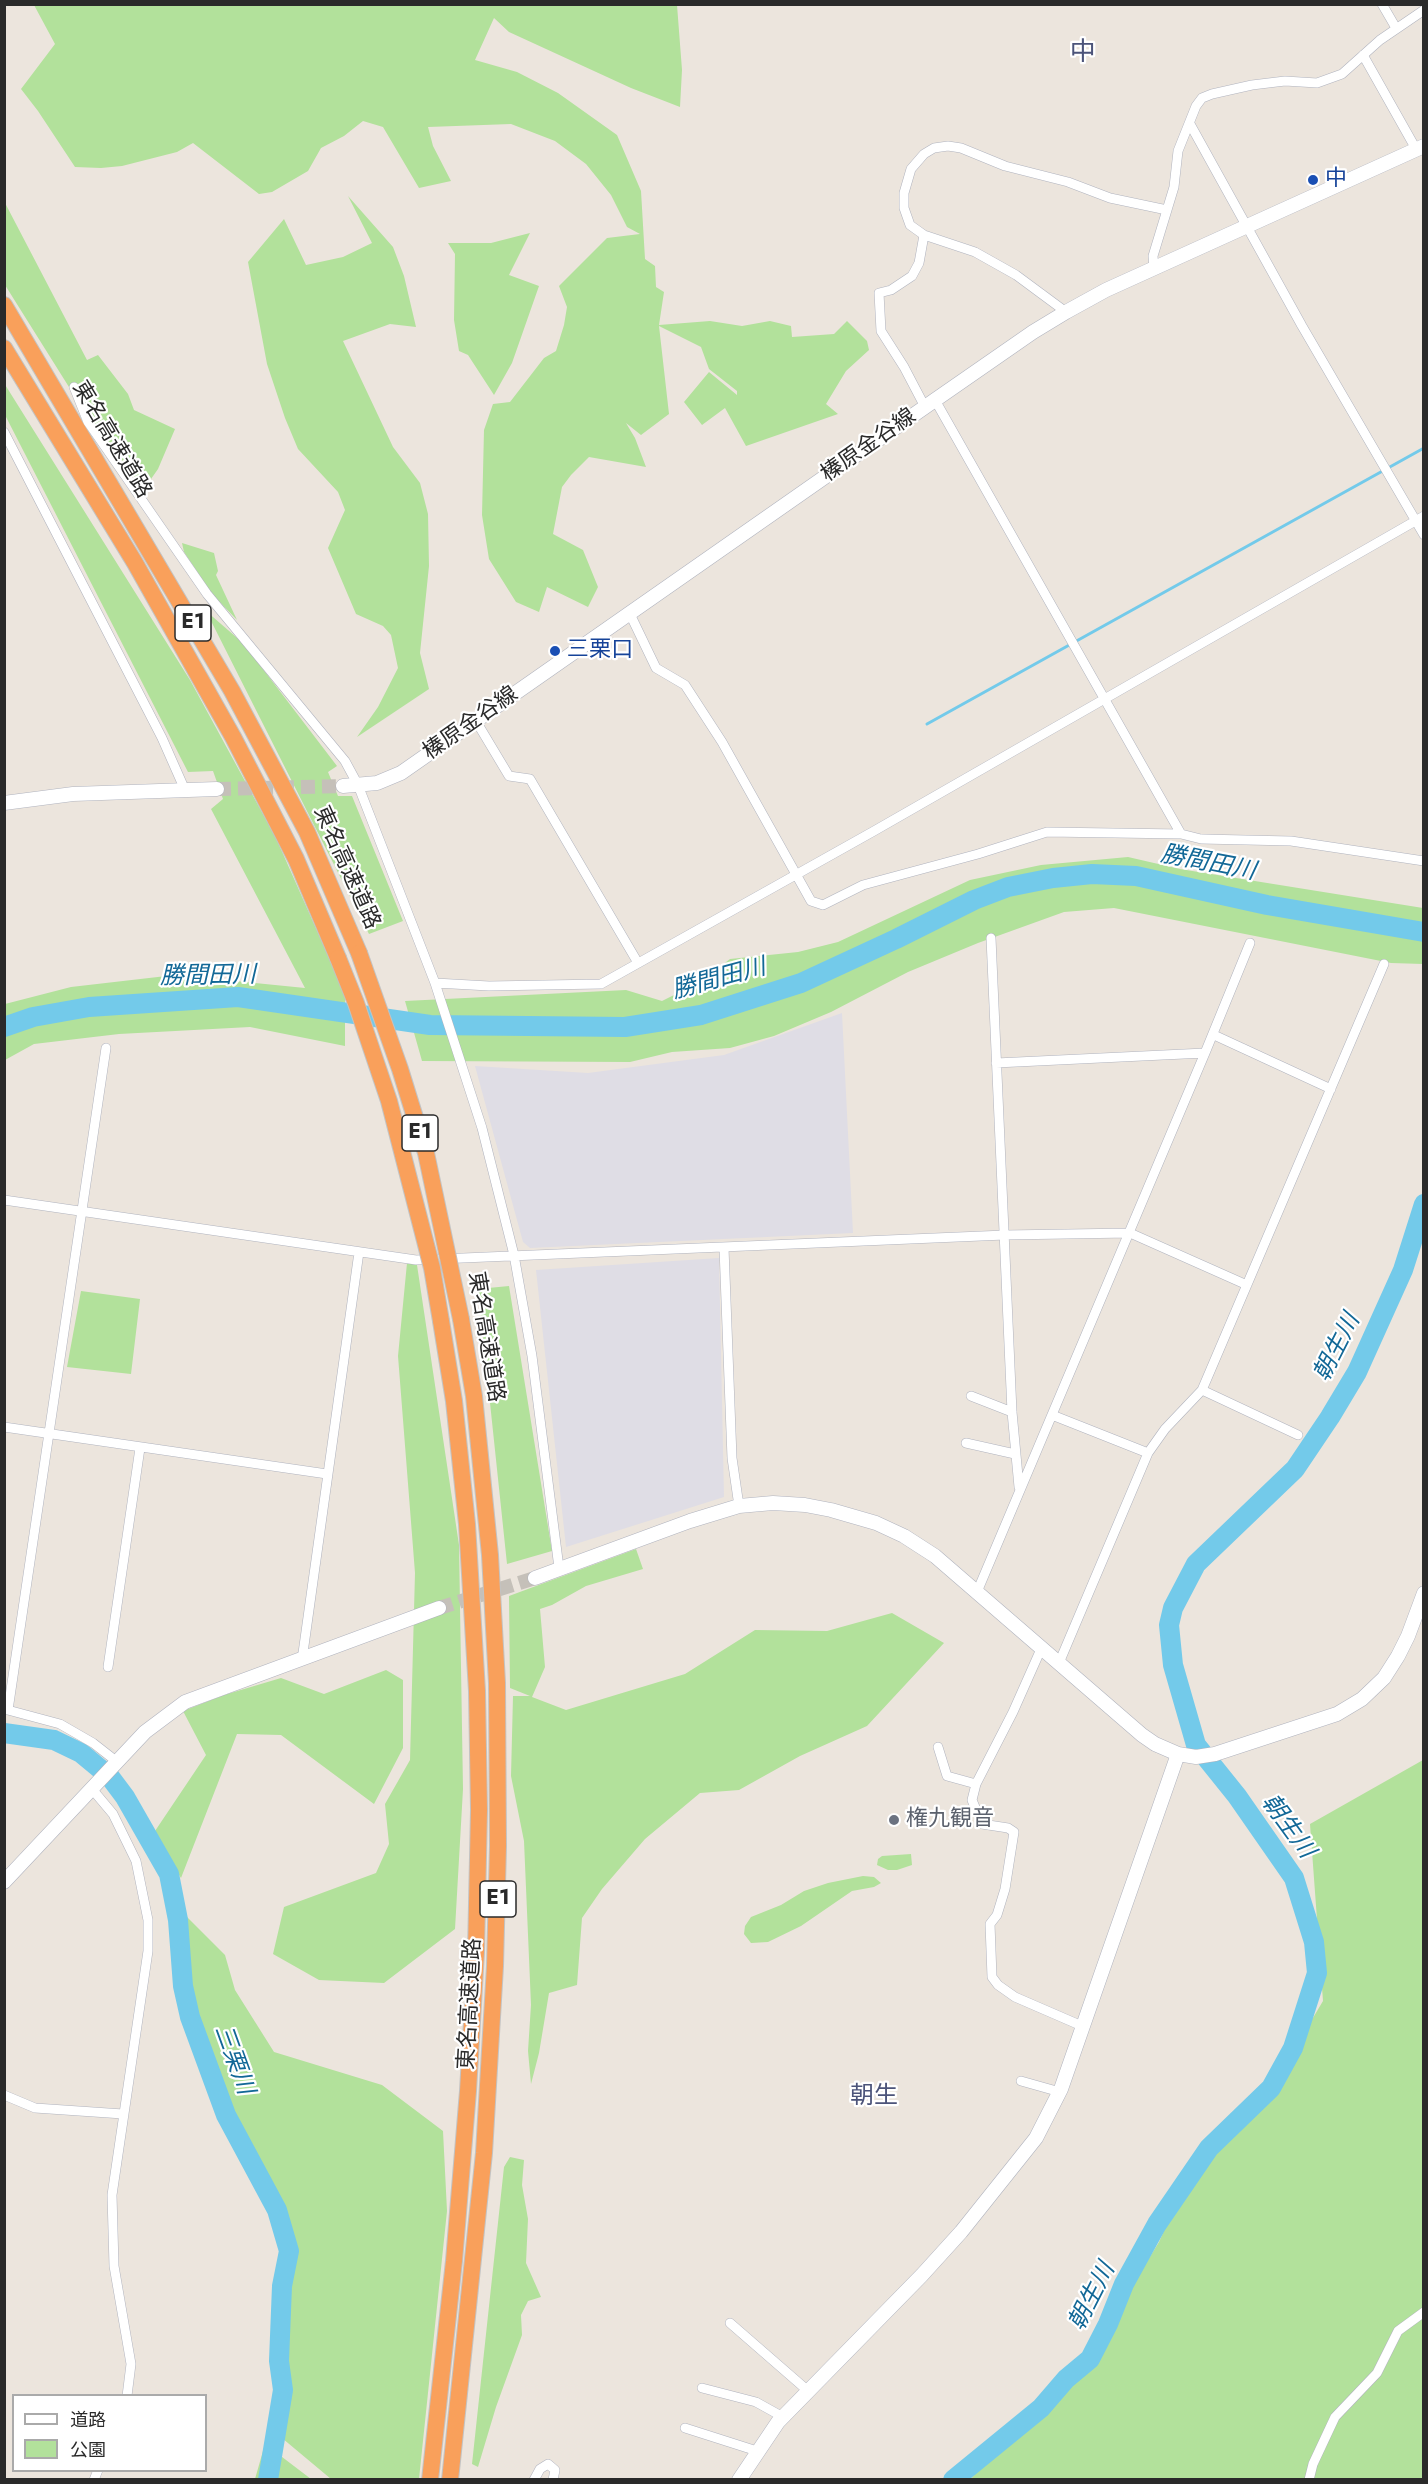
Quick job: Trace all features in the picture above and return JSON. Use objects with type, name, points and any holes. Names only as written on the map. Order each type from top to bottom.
[{"type":"highway","name":"東名高速道路","points":[[4,305],[232,691],[307,832],[359,953],[400,1069],[426,1153],[461,1319],[474,1396],[490,1555],[497,1683],[498,1846],[495,1966],[486,2120],[450,2480]]},
{"type":"highway","name":"東名高速道路","points":[[4,348],[135,563],[233,737],[296,859],[356,1003],[389,1101],[432,1268],[454,1401],[467,1524],[477,1690],[479,1810],[476,1952],[468,2091],[454,2262],[430,2480]]},
{"type":"street","points":[[1382,4],[1396,28]]},
{"type":"street","points":[[1154,268],[1153,256],[1174,187],[1178,151],[1196,106],[1202,98],[1212,94],[1285,81],[1317,83],[1342,74],[1396,28],[1424,10]]},
{"type":"street","points":[[1363,55],[1420,148]]},
{"type":"street","points":[[1190,124],[1302,326],[1419,518],[1424,535]]},
{"type":"street","points":[[1066,312],[1016,275],[975,252],[924,235],[910,225],[904,208],[907,181],[911,169],[924,154],[934,148],[948,146],[961,148],[1005,166],[1068,182],[1110,198],[1167,210]]},
{"type":"street","name":"榛原金谷線","points":[[343,786],[377,783],[401,773],[1033,332],[1066,312],[1106,290],[1420,148]]},
{"type":"street","points":[[924,235],[919,263],[912,276],[891,290],[879,293],[881,331],[930,404],[1106,697],[1181,834]]},
{"type":"street","points":[[74,387],[88,422],[207,594],[345,761],[358,785],[435,982],[482,1128],[514,1255],[534,1367],[559,1568]]},
{"type":"street","points":[[4,432],[162,738],[185,790]]},
{"type":"street","points":[[435,982],[489,986],[601,984],[874,831],[1419,518]]},
{"type":"street","points":[[630,614],[656,668],[685,685],[722,741],[795,874],[812,901],[823,905],[863,885],[978,854],[1047,832],[1181,834],[1201,839],[1291,841],[1424,861]]},
{"type":"street","points":[[476,721],[509,776],[530,779],[638,963]]},
{"type":"street","points":[[4,803],[73,794],[217,789]]},
{"type":"street","points":[[991,938],[1012,1412],[1019,1489]]},
{"type":"street","points":[[977,1592],[1214,1035],[1250,943]]},
{"type":"street","points":[[1059,1664],[1148,1454],[1165,1429],[1202,1390],[1384,964]]},
{"type":"street","points":[[1214,1035],[1331,1089]]},
{"type":"street","points":[[106,1048],[6,1709],[60,1724],[93,1743],[116,1761]]},
{"type":"street","points":[[996,1063],[1205,1053]]},
{"type":"street","points":[[4,1200],[416,1260],[1005,1235],[1130,1233],[1247,1285]]},
{"type":"street","points":[[724,1248],[732,1458],[739,1506]]},
{"type":"street","points":[[302,1660],[327,1474],[350,1331],[359,1252]]},
{"type":"street","points":[[1202,1390],[1298,1434]]},
{"type":"street","points":[[971,1396],[1012,1412]]},
{"type":"street","points":[[1052,1415],[1148,1454]]},
{"type":"street","points":[[4,1427],[327,1474]]},
{"type":"street","points":[[966,1443],[1015,1454]]},
{"type":"street","points":[[108,1667],[140,1448]]},
{"type":"street","points":[[535,1578],[690,1521],[739,1506],[773,1503],[805,1505],[876,1523],[904,1536],[935,1556],[1142,1735],[1155,1744],[1178,1754],[1196,1757],[1215,1754],[1337,1714],[1362,1699],[1384,1678],[1398,1656],[1424,1593]]},
{"type":"street","points":[[4,1882],[145,1732],[186,1702],[439,1608]]},
{"type":"street","points":[[1041,1649],[1013,1712],[976,1784],[972,1800],[982,1824],[1008,1828],[1014,1832],[1005,1889],[997,1915],[990,1924],[992,1977],[998,1985],[1015,1997],[1082,2026]]},
{"type":"street","points":[[938,1747],[947,1776],[976,1784]]},
{"type":"street","points":[[739,2480],[757,2451],[783,2417],[961,2232],[1036,2138],[1060,2092],[1178,1754]]},
{"type":"street","points":[[92,1788],[113,1814],[136,1861],[148,1920],[148,1951],[123,2114],[112,2207],[114,2266],[130,2364],[128,2394]]},
{"type":"street","points":[[1021,2080],[1060,2092]]},
{"type":"street","points":[[4,2095],[35,2108],[123,2114]]},
{"type":"street","points":[[1309,2480],[1313,2464],[1335,2417],[1377,2373],[1398,2331],[1424,2312]]},
{"type":"street","points":[[730,2323],[807,2390]]},
{"type":"street","points":[[702,2388],[756,2402],[783,2417]]},
{"type":"street","points":[[685,2428],[757,2451]]},
{"type":"street","points":[[534,2480],[540,2469],[548,2464],[555,2470],[553,2480]]},
{"type":"shaded area","points":[[842,1013],[853,1233],[530,1248],[523,1242],[475,1066],[588,1073],[724,1055]]},
{"type":"shaded area","points":[[719,1258],[724,1497],[566,1547],[536,1270]]},
{"type":"green space","points":[[34,5],[677,5],[682,70],[680,107],[631,88],[509,32],[494,18],[475,60],[517,72],[558,93],[617,135],[641,191],[645,259],[655,266],[656,287],[664,292],[659,325],[710,321],[742,326],[770,321],[791,326],[792,337],[834,334],[847,321],[867,341],[869,350],[846,371],[826,404],[838,414],[746,446],[725,408],[702,425],[684,402],[709,372],[737,395],[737,391],[709,369],[701,347],[659,326],[669,414],[641,435],[626,423],[635,438],[646,467],[589,457],[562,487],[553,534],[583,550],[598,587],[588,607],[547,587],[539,612],[516,602],[489,559],[482,515],[484,430],[493,404],[510,402],[544,358],[556,351],[567,307],[559,286],[607,238],[640,234],[627,227],[611,195],[586,164],[555,141],[511,124],[428,127],[433,146],[451,181],[419,188],[383,127],[363,121],[344,136],[321,148],[308,171],[272,192],[259,194],[193,143],[177,152],[122,166],[75,167],[21,89],[55,44]]},
{"type":"green space","points":[[348,196],[393,247],[404,276],[416,327],[390,324],[343,341],[393,447],[420,483],[428,514],[429,566],[420,653],[429,689],[357,737],[378,707],[398,668],[391,635],[383,626],[356,614],[328,548],[345,510],[338,492],[298,449],[285,418],[267,364],[248,262],[284,219],[306,265],[343,257],[372,243]]},
{"type":"green space","points":[[4,201],[87,360],[98,355],[128,394],[134,410],[175,429],[158,469],[144,489],[84,411],[5,285]]},
{"type":"green space","points":[[530,233],[509,275],[539,286],[512,363],[494,395],[468,355],[459,351],[454,320],[455,254],[448,243],[491,243]]},
{"type":"green space","points":[[4,383],[190,680],[276,838],[345,994],[345,1046],[250,1027],[119,1034],[34,1044],[5,1060],[5,1004],[71,987],[175,975],[305,988],[211,809],[223,799],[213,771],[188,772],[5,415]]},
{"type":"green space","points":[[182,543],[214,553],[218,571],[216,575],[237,620],[212,594],[184,552]]},
{"type":"green space","points":[[206,611],[243,643],[337,766],[328,772],[338,796],[352,796],[403,921],[369,934]]},
{"type":"green space","points":[[1128,857],[1180,869],[1423,908],[1423,964],[1391,963],[1114,908],[1064,912],[978,943],[908,972],[831,1012],[774,1036],[730,1048],[672,1052],[630,1062],[422,1061],[405,1001],[626,990],[662,1001],[702,981],[730,959],[798,952],[838,942],[970,880],[1041,865]]},
{"type":"green space","points":[[407,1263],[417,1265],[459,1545],[463,1789],[455,1929],[384,1983],[319,1980],[273,1954],[284,1907],[376,1873],[389,1844],[385,1804],[410,1760],[415,1573],[398,1356]]},
{"type":"green space","points":[[509,1286],[552,1551],[507,1564],[478,1289]]},
{"type":"green space","points":[[81,1291],[140,1299],[131,1374],[67,1367]]},
{"type":"green space","points":[[636,1549],[643,1569],[586,1586],[540,1609],[545,1667],[532,1697],[566,1710],[685,1674],[755,1630],[827,1631],[892,1613],[944,1643],[867,1726],[800,1756],[739,1790],[700,1793],[645,1839],[602,1889],[582,1918],[577,1985],[549,1993],[539,2053],[531,2084],[528,2051],[531,2005],[524,1841],[511,1776],[513,1696],[530,1696],[510,1688],[509,1596]]},
{"type":"green space","points":[[386,1670],[403,1680],[403,1748],[374,1804],[281,1735],[237,1734],[181,1878],[153,1834],[206,1755],[183,1711],[224,1695],[281,1678],[324,1694]]},
{"type":"green space","points":[[1423,1760],[1423,2479],[970,2480],[1010,2434],[1041,2408],[1099,2339],[1159,2242],[1192,2167],[1257,2112],[1323,2001],[1310,1824]]},
{"type":"green space","points":[[911,1854],[912,1865],[897,1870],[888,1870],[877,1865],[878,1859],[882,1856]]},
{"type":"green space","points":[[863,1876],[874,1877],[881,1883],[874,1887],[852,1891],[801,1926],[768,1942],[751,1943],[744,1934],[745,1926],[751,1917],[781,1905],[804,1891],[828,1883]]},
{"type":"green space","points":[[180,1910],[225,1955],[235,1990],[274,2052],[382,2085],[443,2131],[447,2211],[419,2479],[331,2479],[270,2428],[279,2361],[287,2222],[239,2139],[189,2025]]},
{"type":"green space","points":[[510,2157],[524,2160],[522,2185],[528,2219],[526,2263],[541,2297],[528,2301],[521,2315],[522,2335],[496,2407],[478,2467],[472,2464],[504,2167]]},
{"type":"green space","points":[[265,2444],[311,2479],[255,2479]]},
{"type":"waterway","points":[[927,724],[1424,448]]},
{"type":"waterway","name":"勝間田川","points":[[4,1027],[33,1017],[89,1007],[238,997],[430,1025],[625,1027],[701,1015],[801,983],[974,900],[1008,887],[1053,878],[1092,874],[1136,876],[1267,905],[1424,932]]},
{"type":"waterway","name":"朝生川","points":[[953,2480],[1041,2408],[1066,2379],[1090,2359],[1108,2324],[1124,2284],[1157,2224],[1209,2148],[1271,2088],[1293,2048],[1317,1973],[1314,1942],[1294,1878],[1237,1796],[1196,1745],[1173,1665],[1169,1625],[1173,1608],[1196,1564],[1295,1469],[1330,1417],[1357,1372],[1403,1270],[1424,1204]]},
{"type":"waterway","name":"三栗川","points":[[4,1733],[54,1740],[81,1753],[110,1777],[125,1797],[169,1874],[178,1920],[183,1986],[190,2017],[226,2115],[277,2210],[289,2251],[282,2286],[279,2361],[283,2390],[268,2480]]},
{"type":"tunnel","points":[[217,789],[343,786]]},
{"type":"tunnel","points":[[439,1608],[535,1578]]},
{"type":"place","name":"中","points":[[1313,180]]},
{"type":"place","name":"三栗口","points":[[555,651]]},
{"type":"place","name":"権九観音","points":[[894,1820]]},
{"type":"district","name":"中","points":[[1083,54]]},
{"type":"district","name":"朝生","points":[[874,2097]]}]
